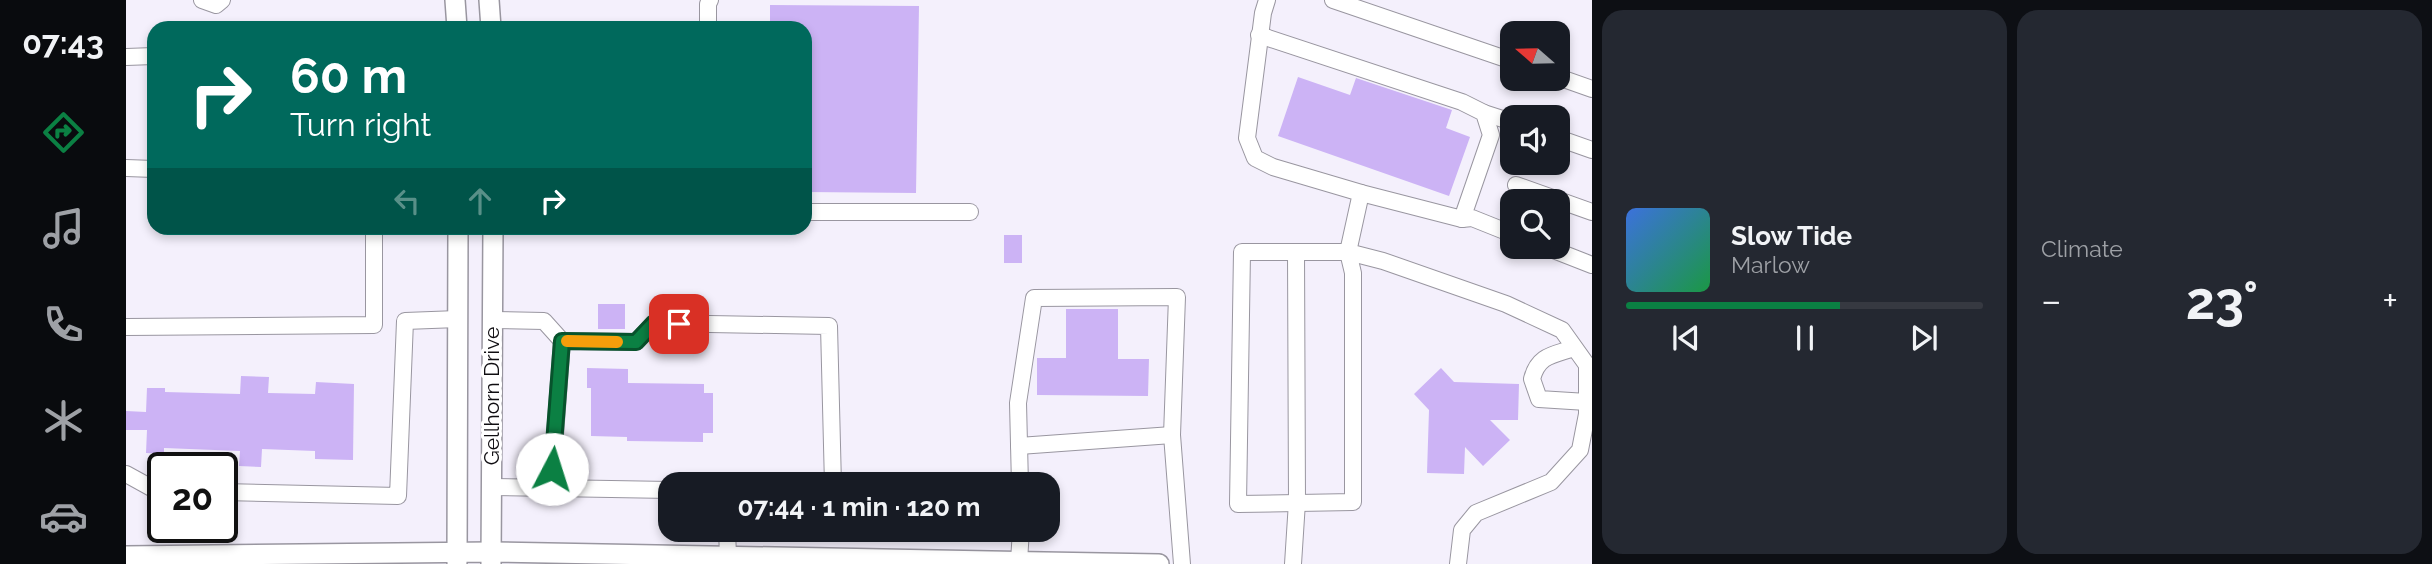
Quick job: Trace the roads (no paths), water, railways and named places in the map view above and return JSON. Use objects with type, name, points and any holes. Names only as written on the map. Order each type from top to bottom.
[{"type":"main road","points":[[454,0],[456,21]]},
{"type":"main road","points":[[489,0],[490,21]]},
{"type":"main road","name":"Gellhorn Drive","points":[[457,558],[458,235]]},
{"type":"main road","name":"Gellhorn Drive","points":[[491,558],[493,235]]},
{"type":"main road","points":[[458,319],[492,320]]},
{"type":"main road","points":[[126,556],[728,556],[1159,564]]},
{"type":"street","points":[[202,0],[216,5],[222,0]]},
{"type":"street","points":[[708,21],[710,0]]},
{"type":"street","points":[[1266,0],[1259,35],[1247,138],[1255,158],[1273,167],[1361,193],[1462,219],[1472,218],[1500,229]]},
{"type":"street","points":[[1333,0],[1500,57]]},
{"type":"street","points":[[1259,35],[1462,102],[1500,118]]},
{"type":"street","points":[[126,57],[147,56]]},
{"type":"street","points":[[1570,81],[1592,89]]},
{"type":"street","points":[[1462,219],[1491,135],[1484,113]]},
{"type":"street","points":[[1570,142],[1592,150]]},
{"type":"street","points":[[126,168],[147,169]]},
{"type":"street","points":[[1516,185],[1592,212]]},
{"type":"street","points":[[1361,193],[1348,252],[1353,273],[1353,502],[1238,503],[1242,252],[1348,252],[1383,261],[1506,304],[1562,330],[1587,366],[1589,394],[1580,450],[1551,482],[1476,513],[1462,530],[1458,564]]},
{"type":"street","points":[[812,212],[970,212]]},
{"type":"street","points":[[126,327],[374,325],[374,235]]},
{"type":"street","points":[[1293,564],[1297,502],[1296,252]]},
{"type":"street","points":[[1570,256],[1592,265]]},
{"type":"street","points":[[1020,472],[1018,402],[1034,298],[1177,298],[1172,435],[1182,564]]},
{"type":"street","points":[[238,492],[398,496],[405,321],[458,319]]},
{"type":"street","points":[[492,320],[544,321],[562,341],[551,488]]},
{"type":"street","points":[[562,341],[636,342],[654,323],[829,326],[833,472]]},
{"type":"street","points":[[1574,348],[1538,362],[1532,379],[1539,399],[1589,394]]},
{"type":"street","points":[[1019,446],[1172,435]]},
{"type":"street","points":[[126,474],[147,486]]},
{"type":"street","points":[[492,487],[658,489]]},
{"type":"street","points":[[727,542],[728,556]]},
{"type":"street","points":[[1019,561],[1020,542]]}]
